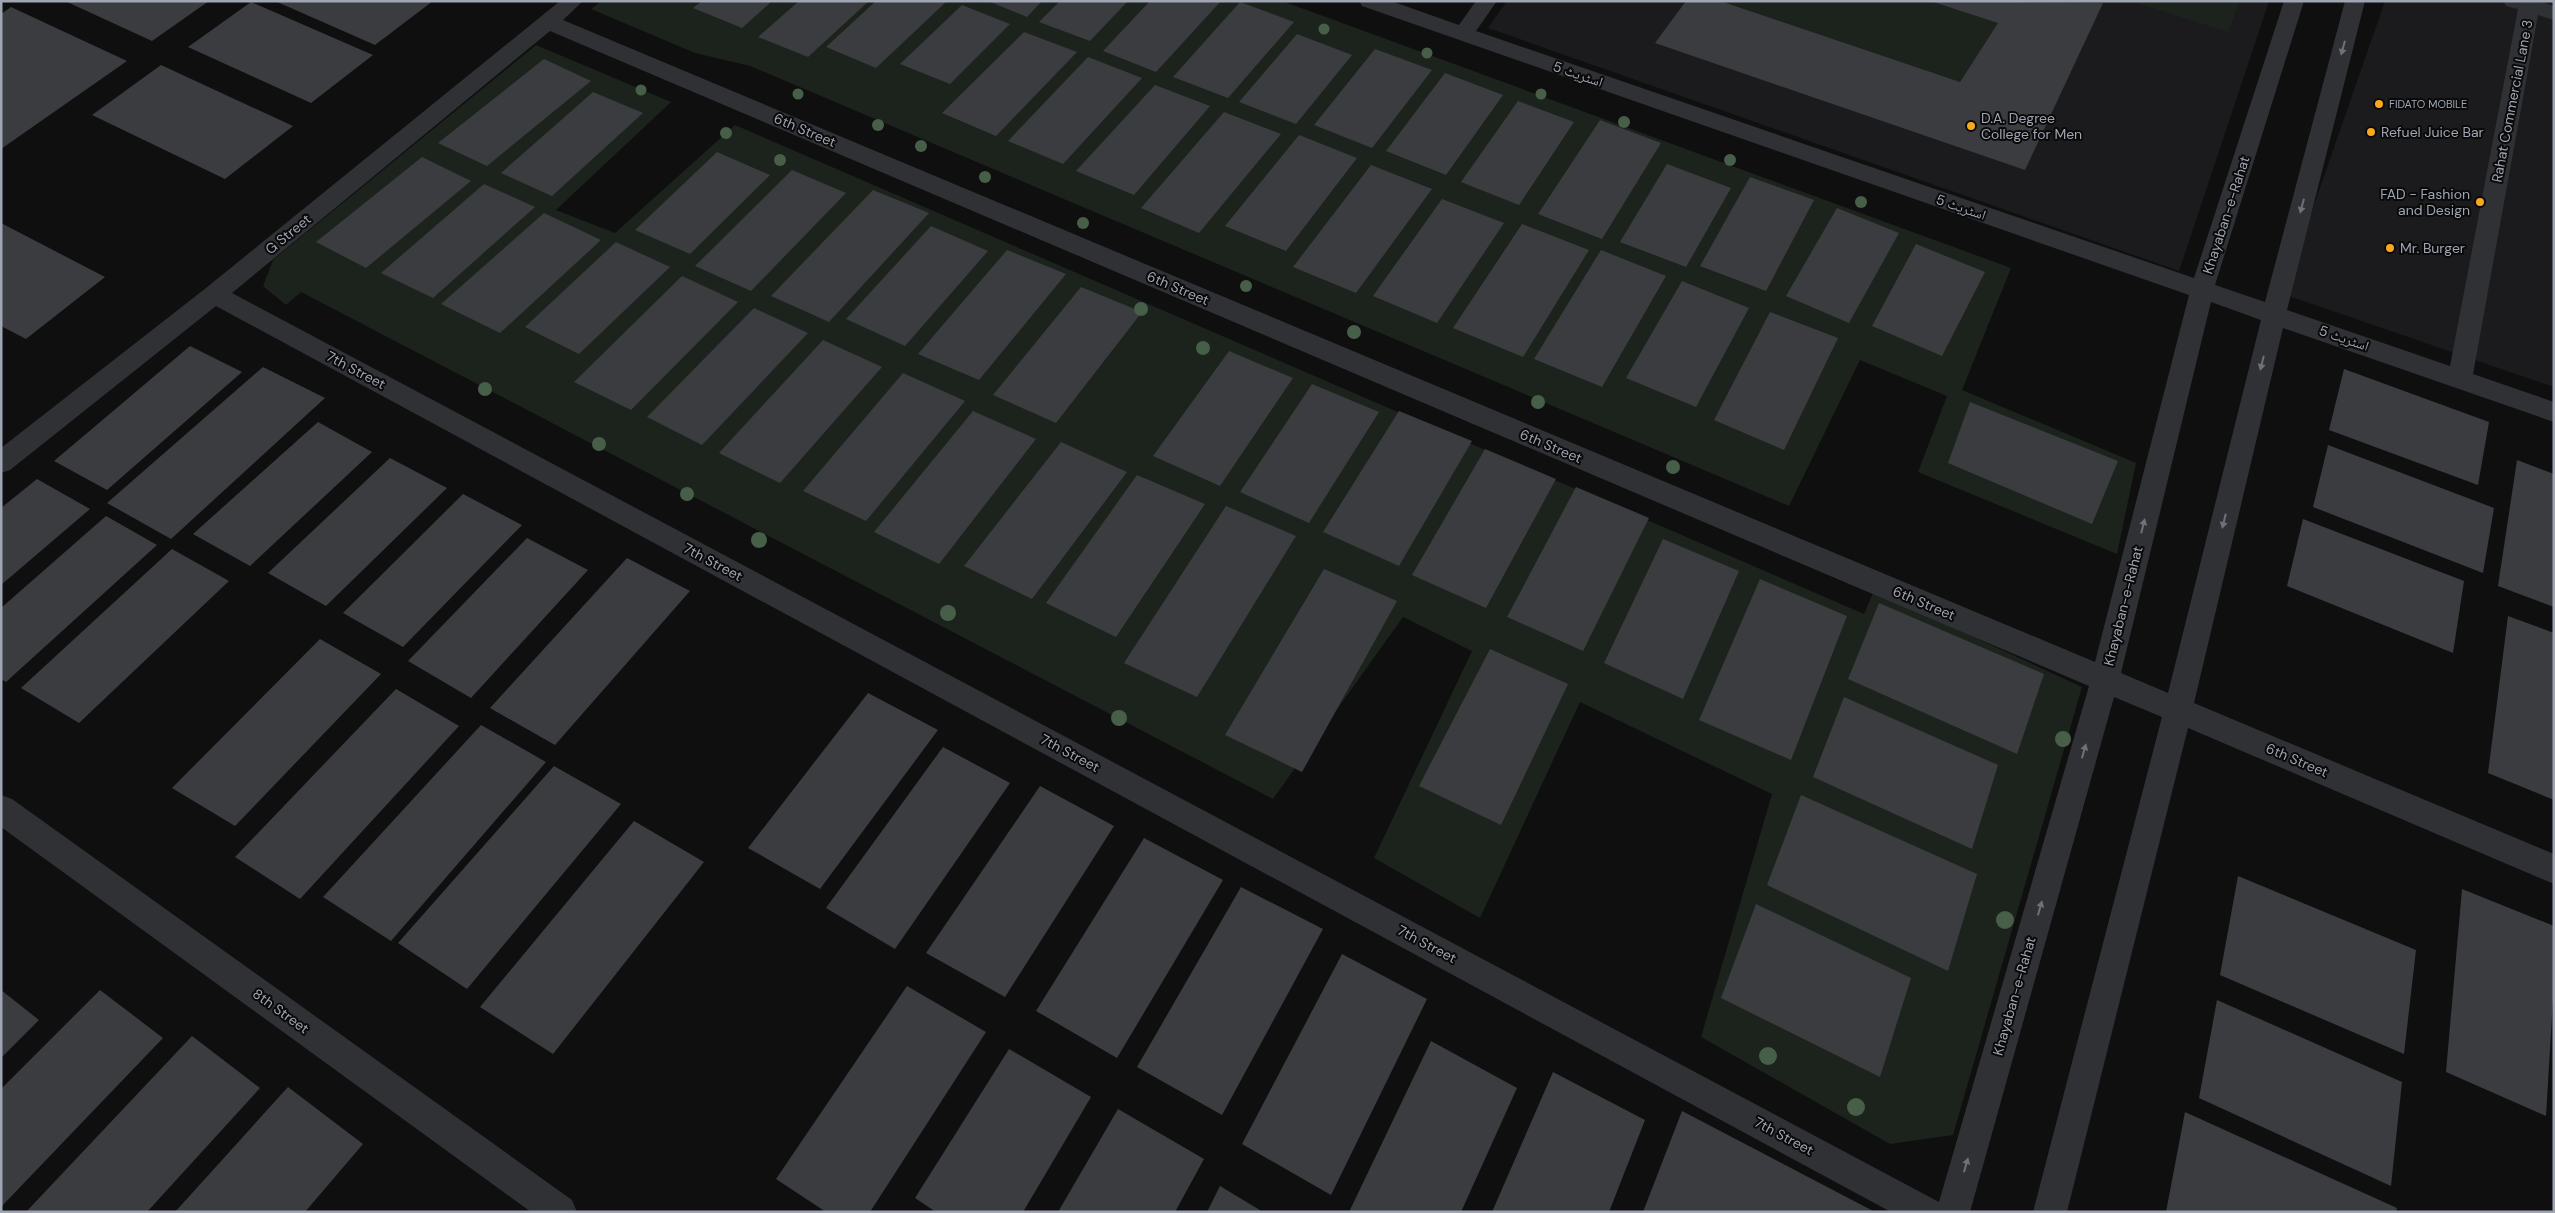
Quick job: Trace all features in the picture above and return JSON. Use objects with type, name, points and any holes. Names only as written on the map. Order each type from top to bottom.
[{"type":"street","name":"G Street","points":[[1,462],[214,294],[573,1]]},
{"type":"street","name":"اسٹریٹ 5","points":[[1369,1],[1418,9],[1463,34],[2554,412]]},
{"type":"street","points":[[1463,34],[1487,1]]},
{"type":"street","name":"Khayaban-e-Rahat","points":[[1953,1212],[2104,680],[2202,290],[2294,1]]},
{"type":"street","points":[[2050,1212],[2178,710],[2274,314],[2355,1]]},
{"type":"street","points":[[2524,3],[2554,13]]},
{"type":"street","name":"Rahat Commercial Lane 3","points":[[2460,378],[2524,3]]},
{"type":"street","name":"6th Street","points":[[548,22],[2554,869]]},
{"type":"street","name":"7th Street","points":[[214,294],[1926,1212]]},
{"type":"street","name":"8th Street","points":[[1,809],[560,1212]]},
{"type":"shaded area","points":[[601,1],[1282,1],[2011,268],[1962,390],[2136,463],[2117,554],[1918,472],[1947,396],[1860,360],[1789,506],[750,66],[695,53],[591,9]]},
{"type":"shaded area","points":[[1507,1],[2269,1],[2179,271],[1488,28]]},
{"type":"shaded area","points":[[1717,1],[1929,1],[1998,23],[1960,82]]},
{"type":"shaded area","points":[[2131,1],[2240,1],[2228,32]]},
{"type":"shaded area","points":[[2385,1],[2554,1],[2554,387],[2283,294]]},
{"type":"shaded area","points":[[536,45],[671,102],[556,210],[615,233],[735,125],[1864,614],[1874,591],[2082,687],[1953,1135],[1890,1144],[1701,1037],[1772,794],[1580,702],[1480,918],[1374,858],[1472,651],[1403,617],[1273,799],[301,292],[286,305],[263,286],[273,260]]},
{"type":"building","points":[[65,1],[209,1],[152,41]]},
{"type":"building","points":[[275,1],[433,1],[375,45]]},
{"type":"building","points":[[702,1],[772,1],[742,28],[693,8]]},
{"type":"building","points":[[799,1],[869,1],[808,57],[758,37]]},
{"type":"building","points":[[876,1],[947,1],[876,68],[826,47]]},
{"type":"building","points":[[988,1],[1042,1],[1027,17]]},
{"type":"building","points":[[1060,1],[1128,1],[1090,41],[1039,22]]},
{"type":"building","points":[[1150,1],[1221,1],[1156,72],[1103,51]]},
{"type":"building","name":"D.A. Degree College for Men","points":[[1686,1],[1720,1],[1960,82],[1998,23],[1930,1],[2103,3],[2025,170],[1655,43]]},
{"type":"building","points":[[251,2],[373,55],[311,103],[188,47]]},
{"type":"building","points":[[1240,2],[1294,22],[1228,98],[1173,77]]},
{"type":"building","points":[[962,5],[1010,24],[950,84],[900,64]]},
{"type":"building","points":[[11,7],[127,61],[1,149],[1,14]]},
{"type":"building","points":[[1024,32],[1077,52],[996,136],[942,113]]},
{"type":"building","points":[[1297,34],[1352,55],[1296,124],[1239,102]]},
{"type":"building","points":[[1375,49],[1432,70],[1372,148],[1314,125]]},
{"type":"building","points":[[1088,57],[1142,78],[1063,164],[1008,141]]},
{"type":"building","points":[[544,59],[591,81],[487,166],[438,143]]},
{"type":"building","points":[[161,65],[293,126],[225,179],[92,115]]},
{"type":"building","points":[[1445,73],[1503,95],[1446,175],[1386,151]]},
{"type":"building","points":[[1155,85],[1210,106],[1134,195],[1076,171]]},
{"type":"building","points":[[593,92],[643,113],[552,196],[501,173]]},
{"type":"building","points":[[1518,101],[1574,122],[1519,205],[1461,182]]},
{"type":"building","points":[[1224,112],[1281,134],[1199,233],[1141,208]]},
{"type":"building","points":[[1600,120],[1661,143],[1602,239],[1538,214]]},
{"type":"building","points":[[1299,135],[1357,158],[1286,251],[1225,226]]},
{"type":"building","points":[[717,152],[770,175],[690,254],[635,230]]},
{"type":"building","points":[[422,157],[471,181],[366,268],[316,242]]},
{"type":"building","points":[[1667,164],[1731,188],[1686,267],[1620,242]]},
{"type":"building","points":[[1371,165],[1432,189],[1356,293],[1293,267]]},
{"type":"building","points":[[792,170],[846,193],[751,291],[695,266]]},
{"type":"building","points":[[1750,177],[1814,200],[1766,291],[1700,266]]},
{"type":"building","points":[[484,184],[535,207],[433,298],[381,273]]},
{"type":"building","points":[[873,190],[929,213],[829,322],[771,296]]},
{"type":"building","points":[[1442,199],[1504,223],[1437,323],[1373,296]]},
{"type":"building","points":[[1837,208],[1899,233],[1849,323],[1786,296]]},
{"type":"building","points":[[544,213],[601,240],[500,333],[441,304]]},
{"type":"building","points":[[1,223],[105,277],[26,339],[1,326]]},
{"type":"building","points":[[1522,224],[1589,250],[1523,357],[1453,328]]},
{"type":"building","points":[[931,226],[988,251],[905,346],[846,319]]},
{"type":"building","points":[[616,242],[670,267],[579,354],[525,327]]},
{"type":"building","points":[[1916,244],[1985,272],[1942,356],[1872,326]]},
{"type":"building","points":[[1007,250],[1066,274],[979,380],[918,354]]},
{"type":"building","points":[[1601,250],[1666,276],[1602,387],[1534,359]]},
{"type":"building","points":[[682,276],[738,302],[631,410],[574,382]]},
{"type":"building","points":[[1682,281],[1749,308],[1696,407],[1626,378]]},
{"type":"building","points":[[1081,287],[1142,312],[1056,423],[993,395]]},
{"type":"building","points":[[754,308],[808,333],[702,445],[647,417]]},
{"type":"building","points":[[1770,312],[1838,338],[1784,450],[1714,420]]},
{"type":"building","points":[[823,340],[882,367],[780,483],[719,453]]},
{"type":"building","points":[[190,346],[242,372],[107,490],[54,461]]},
{"type":"building","points":[[1229,351],[1293,378],[1220,486],[1153,456]]},
{"type":"building","points":[[263,367],[325,398],[171,539],[107,503]]},
{"type":"building","points":[[2344,369],[2489,422],[2478,485],[2329,430]]},
{"type":"building","points":[[903,373],[965,401],[866,521],[803,491]]},
{"type":"building","points":[[1312,384],[1379,412],[1309,523],[1240,492]]},
{"type":"building","points":[[1970,402],[2118,461],[2092,524],[1948,463]]},
{"type":"building","points":[[973,411],[1036,439],[939,564],[874,532]]},
{"type":"building","points":[[1399,411],[1472,441],[1399,566],[1323,532]]},
{"type":"building","points":[[318,422],[372,452],[250,566],[193,534]]},
{"type":"building","points":[[1061,442],[1127,472],[1032,599],[964,566]]},
{"type":"building","points":[[2328,445],[2494,508],[2483,573],[2313,507]]},
{"type":"building","points":[[1485,449],[1556,479],[1486,608],[1412,575]]},
{"type":"building","points":[[390,458],[447,488],[326,606],[268,573]]},
{"type":"building","points":[[2517,460],[2554,474],[2554,607],[2498,586]]},
{"type":"building","points":[[1137,475],[1205,504],[1116,637],[1046,603]]},
{"type":"building","points":[[37,479],[90,509],[1,585],[1,508]]},
{"type":"building","points":[[1576,487],[1649,518],[1583,651],[1507,617]]},
{"type":"building","points":[[463,494],[522,525],[403,647],[343,613]]},
{"type":"building","points":[[1226,506],[1296,536],[1197,697],[1124,663]]},
{"type":"building","points":[[106,516],[157,545],[6,682],[1,679],[1,608]]},
{"type":"building","points":[[2303,519],[2464,581],[2453,653],[2287,586]]},
{"type":"building","points":[[527,538],[588,570],[471,698],[408,661]]},
{"type":"building","points":[[1663,539],[1739,571],[1683,699],[1604,663]]},
{"type":"building","points":[[172,549],[229,581],[79,723],[21,688]]},
{"type":"building","points":[[627,558],[690,591],[555,745],[490,708]]},
{"type":"building","points":[[1324,569],[1397,601],[1302,772],[1225,735]]},
{"type":"building","points":[[1760,579],[1847,616],[1791,760],[1699,720]]},
{"type":"building","points":[[1879,603],[2044,674],[2017,754],[1848,679]]},
{"type":"building","points":[[2508,616],[2554,633],[2554,800],[2488,773]]},
{"type":"building","points":[[320,639],[381,674],[235,826],[172,788]]},
{"type":"building","points":[[1490,649],[1568,684],[1501,825],[1419,786]]},
{"type":"building","points":[[396,689],[459,726],[300,899],[235,857]]},
{"type":"building","points":[[868,693],[938,730],[820,889],[748,848]]},
{"type":"building","points":[[1844,697],[1998,765],[1972,849],[1813,777]]},
{"type":"building","points":[[481,725],[546,762],[391,941],[323,897]]},
{"type":"building","points":[[943,747],[1010,783],[895,949],[826,908]]},
{"type":"building","points":[[554,766],[621,804],[467,989],[398,943]]},
{"type":"building","points":[[1040,786],[1114,826],[1005,997],[926,953]]},
{"type":"building","points":[[1801,795],[1977,874],[1948,971],[1767,885]]},
{"type":"building","points":[[634,821],[704,862],[553,1054],[480,1007]]},
{"type":"building","points":[[1144,838],[1223,880],[1117,1058],[1036,1011]]},
{"type":"building","points":[[2238,876],[2416,950],[2404,1054],[2220,975]]},
{"type":"building","points":[[1241,887],[1323,929],[1222,1115],[1137,1067]]},
{"type":"building","points":[[2462,889],[2554,926],[2554,982],[2546,1116],[2446,1072]]},
{"type":"building","points":[[1756,904],[1911,978],[1880,1077],[1721,998]]},
{"type":"building","points":[[1342,954],[1427,999],[1331,1195],[1242,1144]]},
{"type":"building","points":[[907,986],[986,1032],[870,1212],[826,1212],[776,1179]]},
{"type":"building","points":[[1,990],[39,1020],[1,1058]]},
{"type":"building","points":[[100,990],[163,1038],[1,1207],[1,1089]]},
{"type":"building","points":[[2217,1000],[2402,1082],[2391,1186],[2199,1098]]},
{"type":"building","points":[[192,1036],[260,1088],[147,1212],[26,1212]]},
{"type":"building","points":[[1431,1041],[1517,1088],[1461,1212],[1349,1212]]},
{"type":"building","points":[[1009,1049],[1091,1097],[1023,1212],[936,1212],[915,1198]]},
{"type":"building","points":[[1553,1072],[1645,1120],[1609,1212],[1492,1212]]},
{"type":"building","points":[[288,1087],[363,1144],[305,1212],[175,1212]]},
{"type":"building","points":[[1118,1109],[1204,1159],[1175,1212],[1058,1212]]},
{"type":"building","points":[[1682,1111],[1875,1212],[1643,1212]]},
{"type":"building","points":[[2185,1112],[2397,1208],[2396,1212],[2166,1212]]},
{"type":"building","points":[[1220,1186],[1263,1212],[1207,1212]]},
{"type":"place","name":"FIDATO MOBILE","points":[[2379,104]]},
{"type":"place","name":"D.A. Degree College for Men","points":[[1971,126]]},
{"type":"place","name":"Refuel Juice Bar","points":[[2371,132]]},
{"type":"place","name":"FAD - Fashion and Design","points":[[2480,202]]},
{"type":"place","name":"Mr. Burger","points":[[2390,248]]}]
